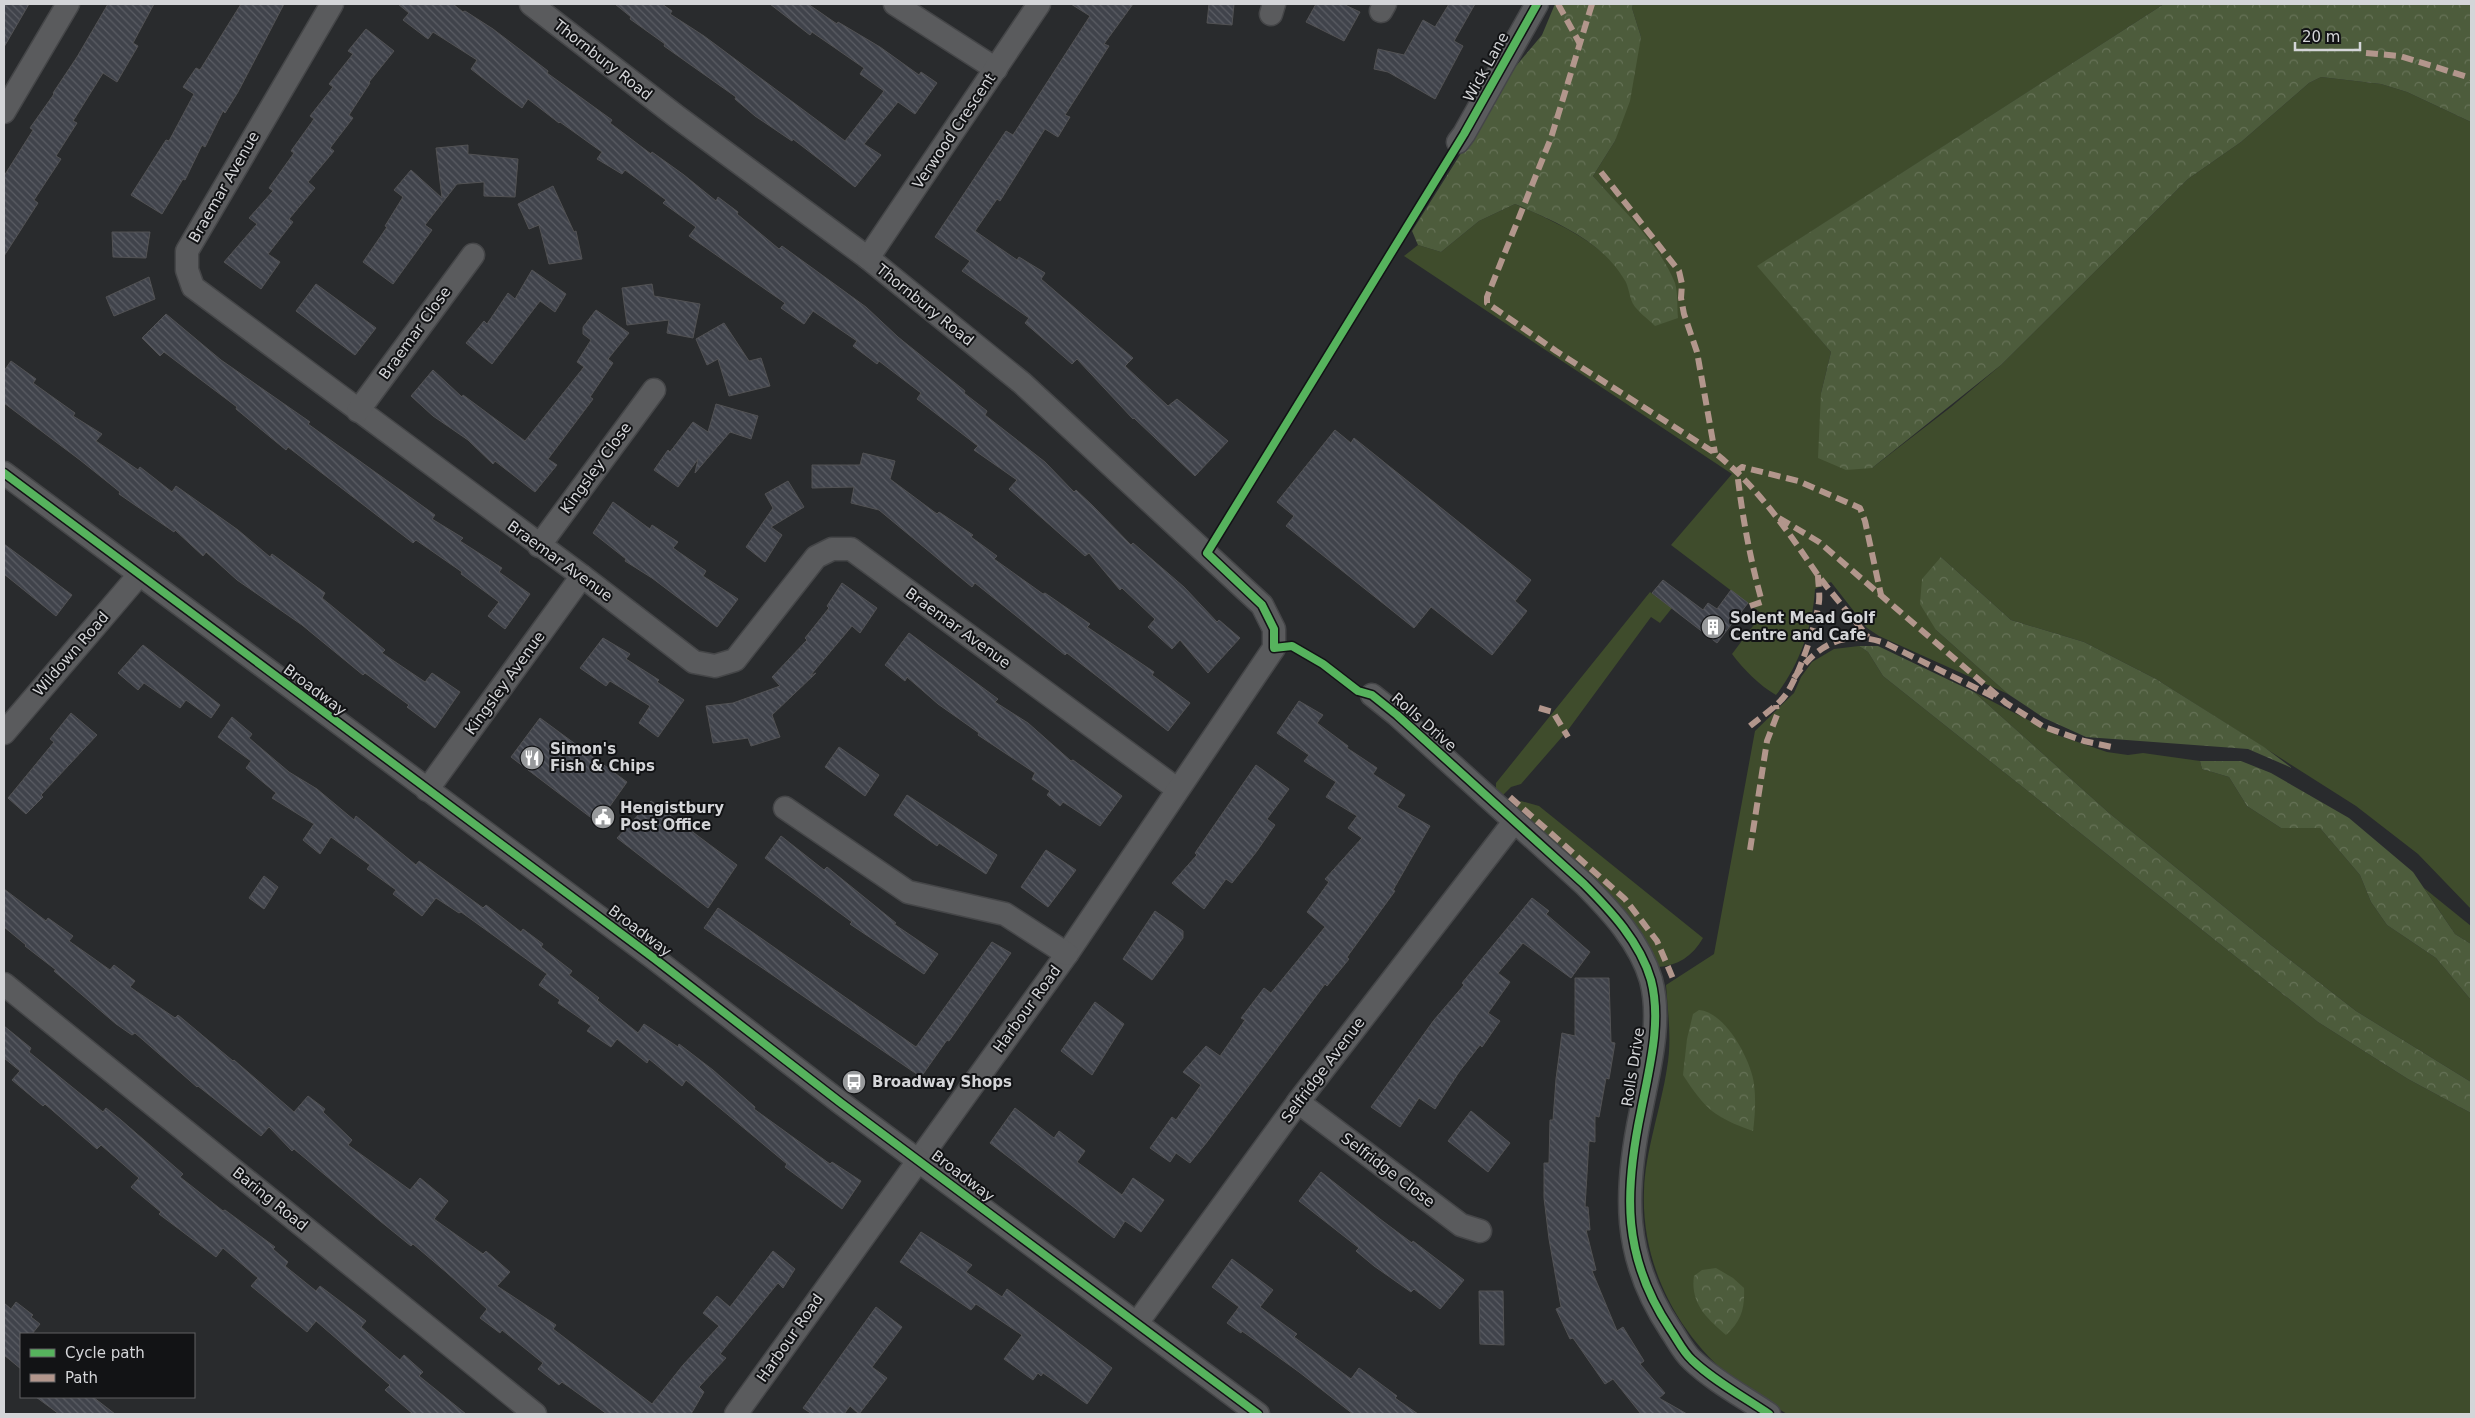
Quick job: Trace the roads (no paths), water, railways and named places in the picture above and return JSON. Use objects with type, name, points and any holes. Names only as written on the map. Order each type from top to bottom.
[{"type":"street","points":[[4,112],[68,4]]},
{"type":"street","name":"Braemar Avenue","points":[[332,4],[186,251],[186,270],[193,287],[539,546],[582,576],[694,662],[715,666],[735,660],[816,557],[832,549],[852,549],[1177,789]]},
{"type":"street","name":"Thornbury Road","points":[[531,4],[676,116],[868,258],[1022,383],[1262,605],[1274,629],[1274,648]]},
{"type":"street","points":[[895,4],[996,69]]},
{"type":"street","name":"Verwood Crescent","points":[[868,258],[1039,4]]},
{"type":"street","name":"Wick Lane","points":[[1458,142],[1537,4]]},
{"type":"street","name":"Braemar Close","points":[[358,411],[473,255]]},
{"type":"street","name":"Kingsley Close","points":[[539,546],[654,390]]},
{"type":"street","name":"Broadway","points":[[4,473],[655,959],[1258,1414]]},
{"type":"street","name":"Wildown Road","points":[[4,733],[139,575]]},
{"type":"street","name":"Kingsley Avenue","points":[[427,790],[582,576]]},
{"type":"street","name":"Harbour Road","points":[[736,1414],[1067,954],[1274,648]]},
{"type":"street","name":"Rolls Drive","points":[[1372,695],[1397,715],[1613,913],[1634,942],[1651,980],[1654,1016],[1653,1046],[1631,1159],[1629,1198],[1634,1248],[1656,1308],[1691,1359],[1769,1414]]},
{"type":"street","points":[[785,808],[908,892],[1005,914],[1067,954]]},
{"type":"street","name":"Selfridge Avenue","points":[[1137,1323],[1298,1102],[1514,822]]},
{"type":"street","name":"Baring Road","points":[[4,984],[535,1414]]},
{"type":"street","name":"Selfridge Close","points":[[1298,1102],[1461,1225],[1480,1231]]},
{"type":"place","name":"Solent Mead Golf Centre and Cafe","points":[[1713,627]]},
{"type":"place","name":"Simon's Fish & Chips","points":[[532,758]]},
{"type":"place","name":"Hengistbury Post Office","points":[[603,817]]},
{"type":"place","name":"Broadway Shops","points":[[854,1082]]}]
